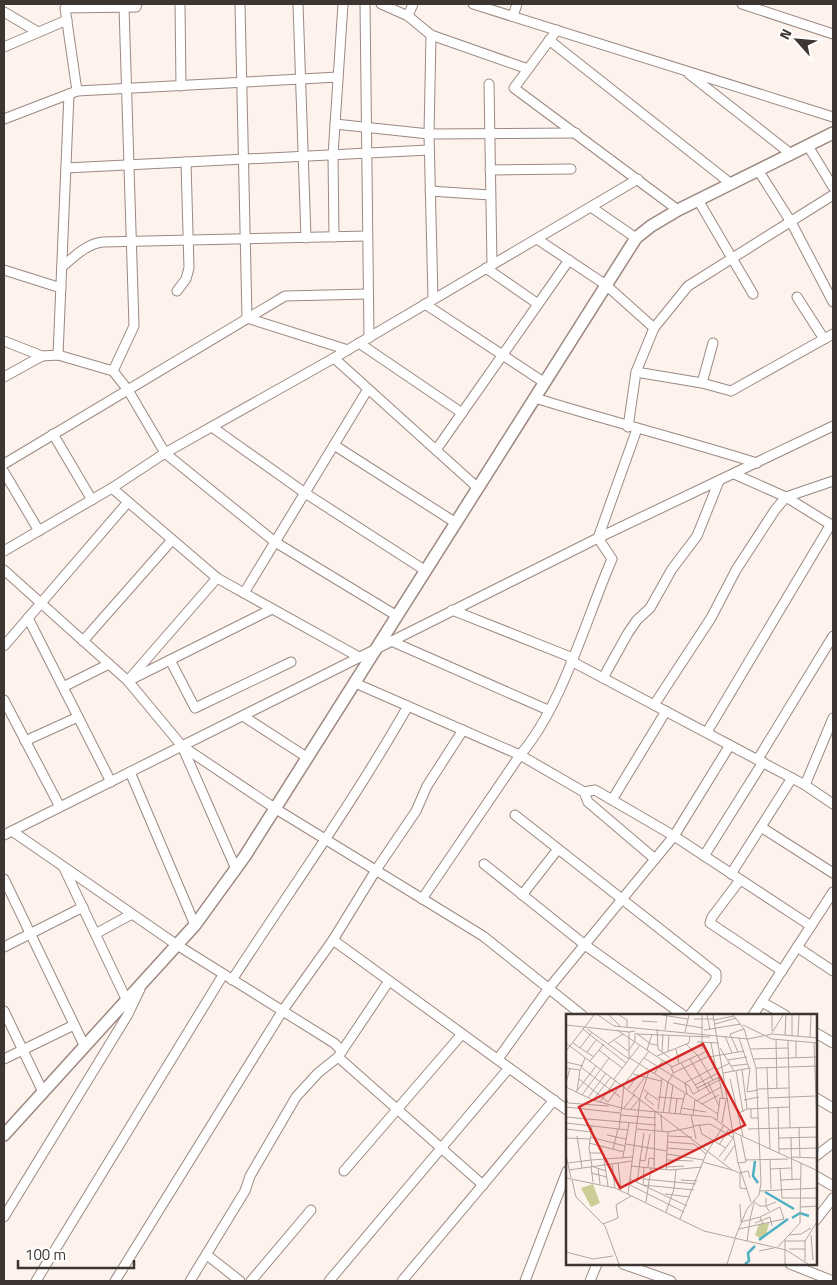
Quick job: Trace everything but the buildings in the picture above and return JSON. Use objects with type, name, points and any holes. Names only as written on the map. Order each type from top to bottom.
[{"type":"street","points":[[58,355],[66,168],[73,93],[65,8],[136,7],[137,4]]},
{"type":"street","points":[[180,4],[181,86]]},
{"type":"street","points":[[240,4],[247,318]]},
{"type":"street","points":[[298,4],[306,238]]},
{"type":"street","points":[[334,237],[333,155],[343,4]]},
{"type":"street","points":[[365,4],[369,338]]},
{"type":"street","points":[[381,4],[408,16],[431,35],[528,69]]},
{"type":"street","points":[[408,16],[413,4]]},
{"type":"street","points":[[473,4],[833,117]]},
{"type":"street","points":[[513,16],[517,4]]},
{"type":"street","points":[[742,4],[833,34]]},
{"type":"street","points":[[113,370],[134,326],[124,7]]},
{"type":"street","points":[[4,12],[38,32]]},
{"type":"street","points":[[4,47],[67,20]]},
{"type":"street","points":[[557,30],[514,88],[678,210]]},
{"type":"street","points":[[429,302],[431,35]]},
{"type":"street","points":[[549,40],[730,184]]},
{"type":"street","points":[[684,70],[791,154]]},
{"type":"street","points":[[4,119],[73,93],[338,77]]},
{"type":"street","points":[[489,267],[490,84]]},
{"type":"street","points":[[335,124],[429,134],[490,136],[577,133]]},
{"type":"street","points":[[4,1135],[195,925],[236,869],[636,238],[650,226],[678,210],[833,133]]},
{"type":"street","points":[[808,146],[833,187]]},
{"type":"street","points":[[66,168],[429,150]]},
{"type":"street","points":[[177,291],[188,273],[186,162]]},
{"type":"street","points":[[490,170],[572,169]]},
{"type":"street","points":[[758,170],[791,222],[833,302]]},
{"type":"street","points":[[4,551],[112,488],[165,452],[369,338],[638,179]]},
{"type":"street","points":[[430,191],[490,195]]},
{"type":"street","points":[[598,538],[633,428],[636,372],[654,328],[688,286],[833,195]]},
{"type":"street","points":[[698,200],[753,294]]},
{"type":"street","points":[[591,207],[636,238]]},
{"type":"street","points":[[62,267],[93,244],[367,236]]},
{"type":"street","points":[[537,239],[606,285],[654,328]]},
{"type":"street","points":[[436,450],[569,260]]},
{"type":"street","points":[[489,267],[538,304]]},
{"type":"street","points":[[4,270],[61,288]]},
{"type":"street","points":[[4,464],[285,296],[368,294]]},
{"type":"street","points":[[797,297],[824,339]]},
{"type":"street","points":[[429,302],[544,383]]},
{"type":"street","points":[[247,318],[348,350]]},
{"type":"street","points":[[636,372],[702,383],[731,391],[833,334]]},
{"type":"street","points":[[4,341],[42,356],[58,355],[113,370],[128,390],[165,452],[275,542],[397,616]]},
{"type":"street","points":[[359,343],[462,413]]},
{"type":"street","points":[[702,383],[712,344]]},
{"type":"street","points":[[4,377],[42,356]]},
{"type":"street","points":[[334,358],[478,488]]},
{"type":"street","points":[[244,593],[368,389]]},
{"type":"street","points":[[535,398],[633,428],[669,435],[757,463]]},
{"type":"street","points":[[6,832],[111,782],[598,538],[833,426]]},
{"type":"street","points":[[212,427],[305,493],[426,571]]},
{"type":"street","points":[[53,434],[92,500]]},
{"type":"street","points":[[334,445],[456,523]]},
{"type":"street","points":[[4,472],[39,531]]},
{"type":"street","points":[[707,732],[832,525],[786,498],[734,474]]},
{"type":"street","points":[[603,678],[637,620],[650,608],[672,569],[697,536],[719,481]]},
{"type":"street","points":[[654,705],[710,618],[736,570],[775,510],[786,498],[833,481]]},
{"type":"street","points":[[112,488],[217,578],[359,657]]},
{"type":"street","points":[[4,646],[128,502]]},
{"type":"street","points":[[422,898],[520,755],[533,740],[548,710],[572,659],[612,559],[598,538]]},
{"type":"street","points":[[83,640],[172,540]]},
{"type":"street","points":[[4,570],[128,681],[182,746],[236,869]]},
{"type":"street","points":[[128,681],[217,578]]},
{"type":"street","points":[[128,681],[272,609]]},
{"type":"street","points":[[452,610],[572,659],[666,712],[760,760],[805,785],[833,804]]},
{"type":"street","points":[[28,618],[111,782]]},
{"type":"street","points":[[704,856],[833,636]]},
{"type":"street","points":[[391,641],[548,710]]},
{"type":"street","points":[[170,660],[195,708],[290,662]]},
{"type":"street","points":[[63,687],[109,664]]},
{"type":"street","points":[[355,683],[520,755],[584,792],[588,802],[655,859]]},
{"type":"street","points":[[4,700],[60,807]]},
{"type":"street","points":[[232,980],[327,840],[344,809],[370,772],[408,706]]},
{"type":"street","points":[[612,800],[666,712]]},
{"type":"street","points":[[243,716],[308,758]]},
{"type":"street","points":[[25,741],[78,717]]},
{"type":"street","points":[[805,785],[833,718]]},
{"type":"street","points":[[115,1281],[283,1010],[333,940],[376,870],[416,811],[427,786],[463,730]]},
{"type":"street","points":[[498,1059],[548,988],[674,836],[730,744]]},
{"type":"street","points":[[182,746],[276,808],[483,936],[581,1014]]},
{"type":"street","points":[[130,772],[195,925]]},
{"type":"street","points":[[731,874],[792,778]]},
{"type":"street","points":[[584,792],[595,790],[674,836],[811,926]]},
{"type":"street","points":[[515,815],[716,973],[716,980],[691,1014]]},
{"type":"street","points":[[761,827],[833,873]]},
{"type":"street","points":[[6,832],[64,868],[223,975],[334,1043],[340,1054],[483,1185]]},
{"type":"street","points":[[522,895],[558,849]]},
{"type":"street","points":[[484,864],[584,945],[682,1014]]},
{"type":"street","points":[[64,868],[127,1001]]},
{"type":"street","points":[[4,879],[85,1047]]},
{"type":"street","points":[[740,880],[712,917],[710,923],[782,971]]},
{"type":"street","points":[[754,1014],[833,893]]},
{"type":"street","points":[[4,947],[83,907]]},
{"type":"street","points":[[96,933],[132,914]]},
{"type":"street","points":[[333,940],[566,1109]]},
{"type":"street","points":[[797,947],[833,971]]},
{"type":"street","points":[[36,1281],[223,975]]},
{"type":"street","points":[[190,1281],[245,1191],[250,1176],[296,1097],[318,1073],[340,1054],[389,981]]},
{"type":"street","points":[[4,1218],[127,1016],[142,985]]},
{"type":"street","points":[[762,1002],[783,1014]]},
{"type":"street","points":[[4,1011],[43,1092]]},
{"type":"street","points":[[4,1059],[74,1025]]},
{"type":"street","points":[[344,1171],[462,1034]]},
{"type":"street","points":[[817,1034],[833,1043]]},
{"type":"street","points":[[329,1281],[509,1068]]},
{"type":"street","points":[[817,1099],[833,1108]]},
{"type":"street","points":[[402,1281],[554,1100]]},
{"type":"street","points":[[817,1155],[833,1143]]},
{"type":"street","points":[[525,1281],[566,1174]]},
{"type":"street","points":[[817,1177],[833,1186]]},
{"type":"street","points":[[817,1219],[833,1198]]},
{"type":"street","points":[[251,1281],[311,1210]]},
{"type":"street","points":[[207,1255],[240,1281]]},
{"type":"street","points":[[590,1281],[597,1265]]},
{"type":"street","points":[[626,1265],[671,1281]]},
{"type":"street","points":[[793,1265],[833,1281]]}]
